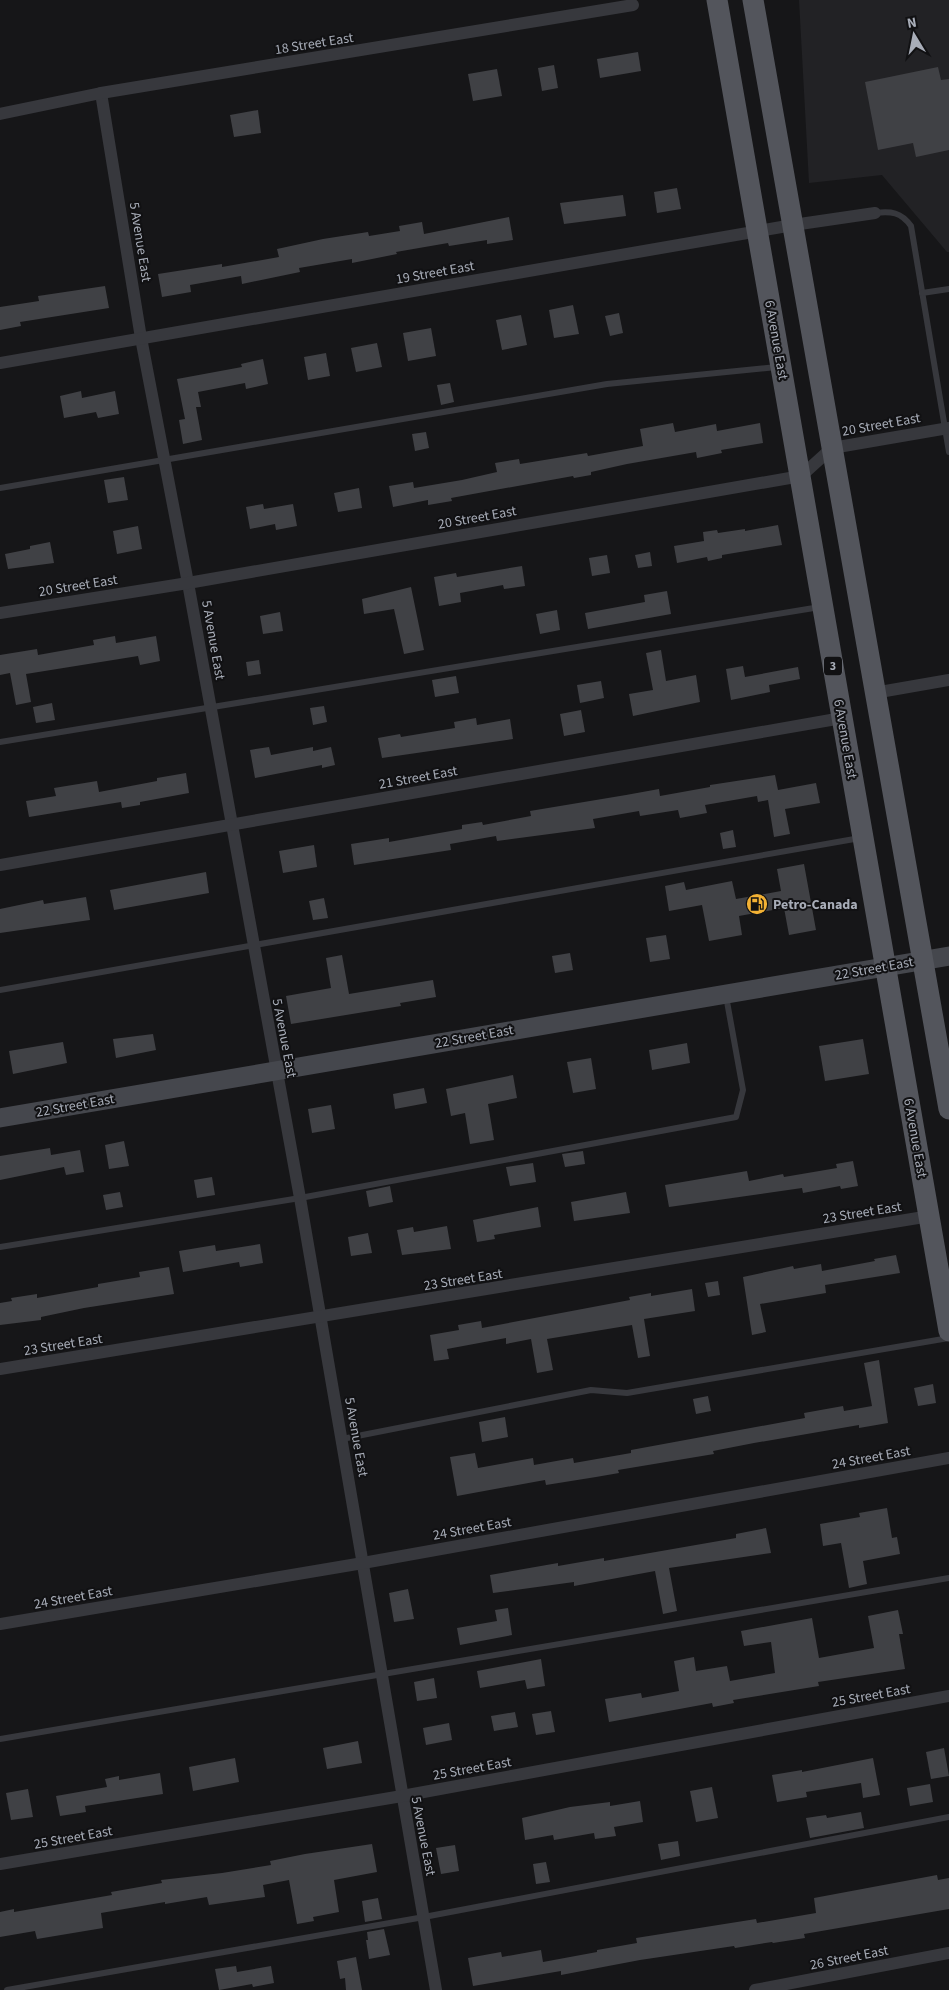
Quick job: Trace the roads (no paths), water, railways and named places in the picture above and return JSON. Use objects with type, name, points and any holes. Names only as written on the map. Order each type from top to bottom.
[{"type":"main road","name":"6 Avenue East","points":[[717,0],[949,1331]]},
{"type":"main road","points":[[753,0],[949,1109]]},
{"type":"street","name":"18 Street East","points":[[0,114],[102,93],[633,5]]},
{"type":"street","name":"5 Avenue East","points":[[102,93],[141,338],[165,458],[232,825],[252,946],[300,1198],[436,1990]]},
{"type":"street","name":"19 Street East","points":[[0,363],[793,225],[875,213]]},
{"type":"street","name":"20 Street East","points":[[0,613],[188,583],[801,476],[832,448],[947,428]]},
{"type":"street","points":[[874,693],[949,680]]},
{"type":"street","name":"21 Street East","points":[[0,865],[842,718]]},
{"type":"street","name":"22 Street East","points":[[0,1118],[949,956]]},
{"type":"street","name":"23 Street East","points":[[0,1369],[320,1318],[930,1216]]},
{"type":"street","name":"24 Street East","points":[[0,1624],[363,1563],[949,1458]]},
{"type":"street","name":"25 Street East","points":[[0,1864],[402,1796],[949,1696]]},
{"type":"street","name":"26 Street East","points":[[755,1990],[949,1953]]},
{"type":"lane","points":[[875,213],[896,212],[911,226],[947,428],[949,452]]},
{"type":"lane","points":[[922,293],[949,289]]},
{"type":"lane","points":[[0,488],[165,458],[607,384],[781,366]]},
{"type":"lane","points":[[0,742],[824,607]]},
{"type":"lane","points":[[0,990],[864,837]]},
{"type":"lane","points":[[0,1247],[300,1198],[736,1117],[743,1090],[725,994]]},
{"type":"lane","points":[[342,1439],[591,1390],[627,1393],[949,1338]]},
{"type":"lane","points":[[0,1738],[381,1672],[949,1578]]},
{"type":"lane","points":[[7,1990],[424,1918],[949,1817]]},
{"type":"place","name":"Petro-Canada","points":[[757,904]]}]
